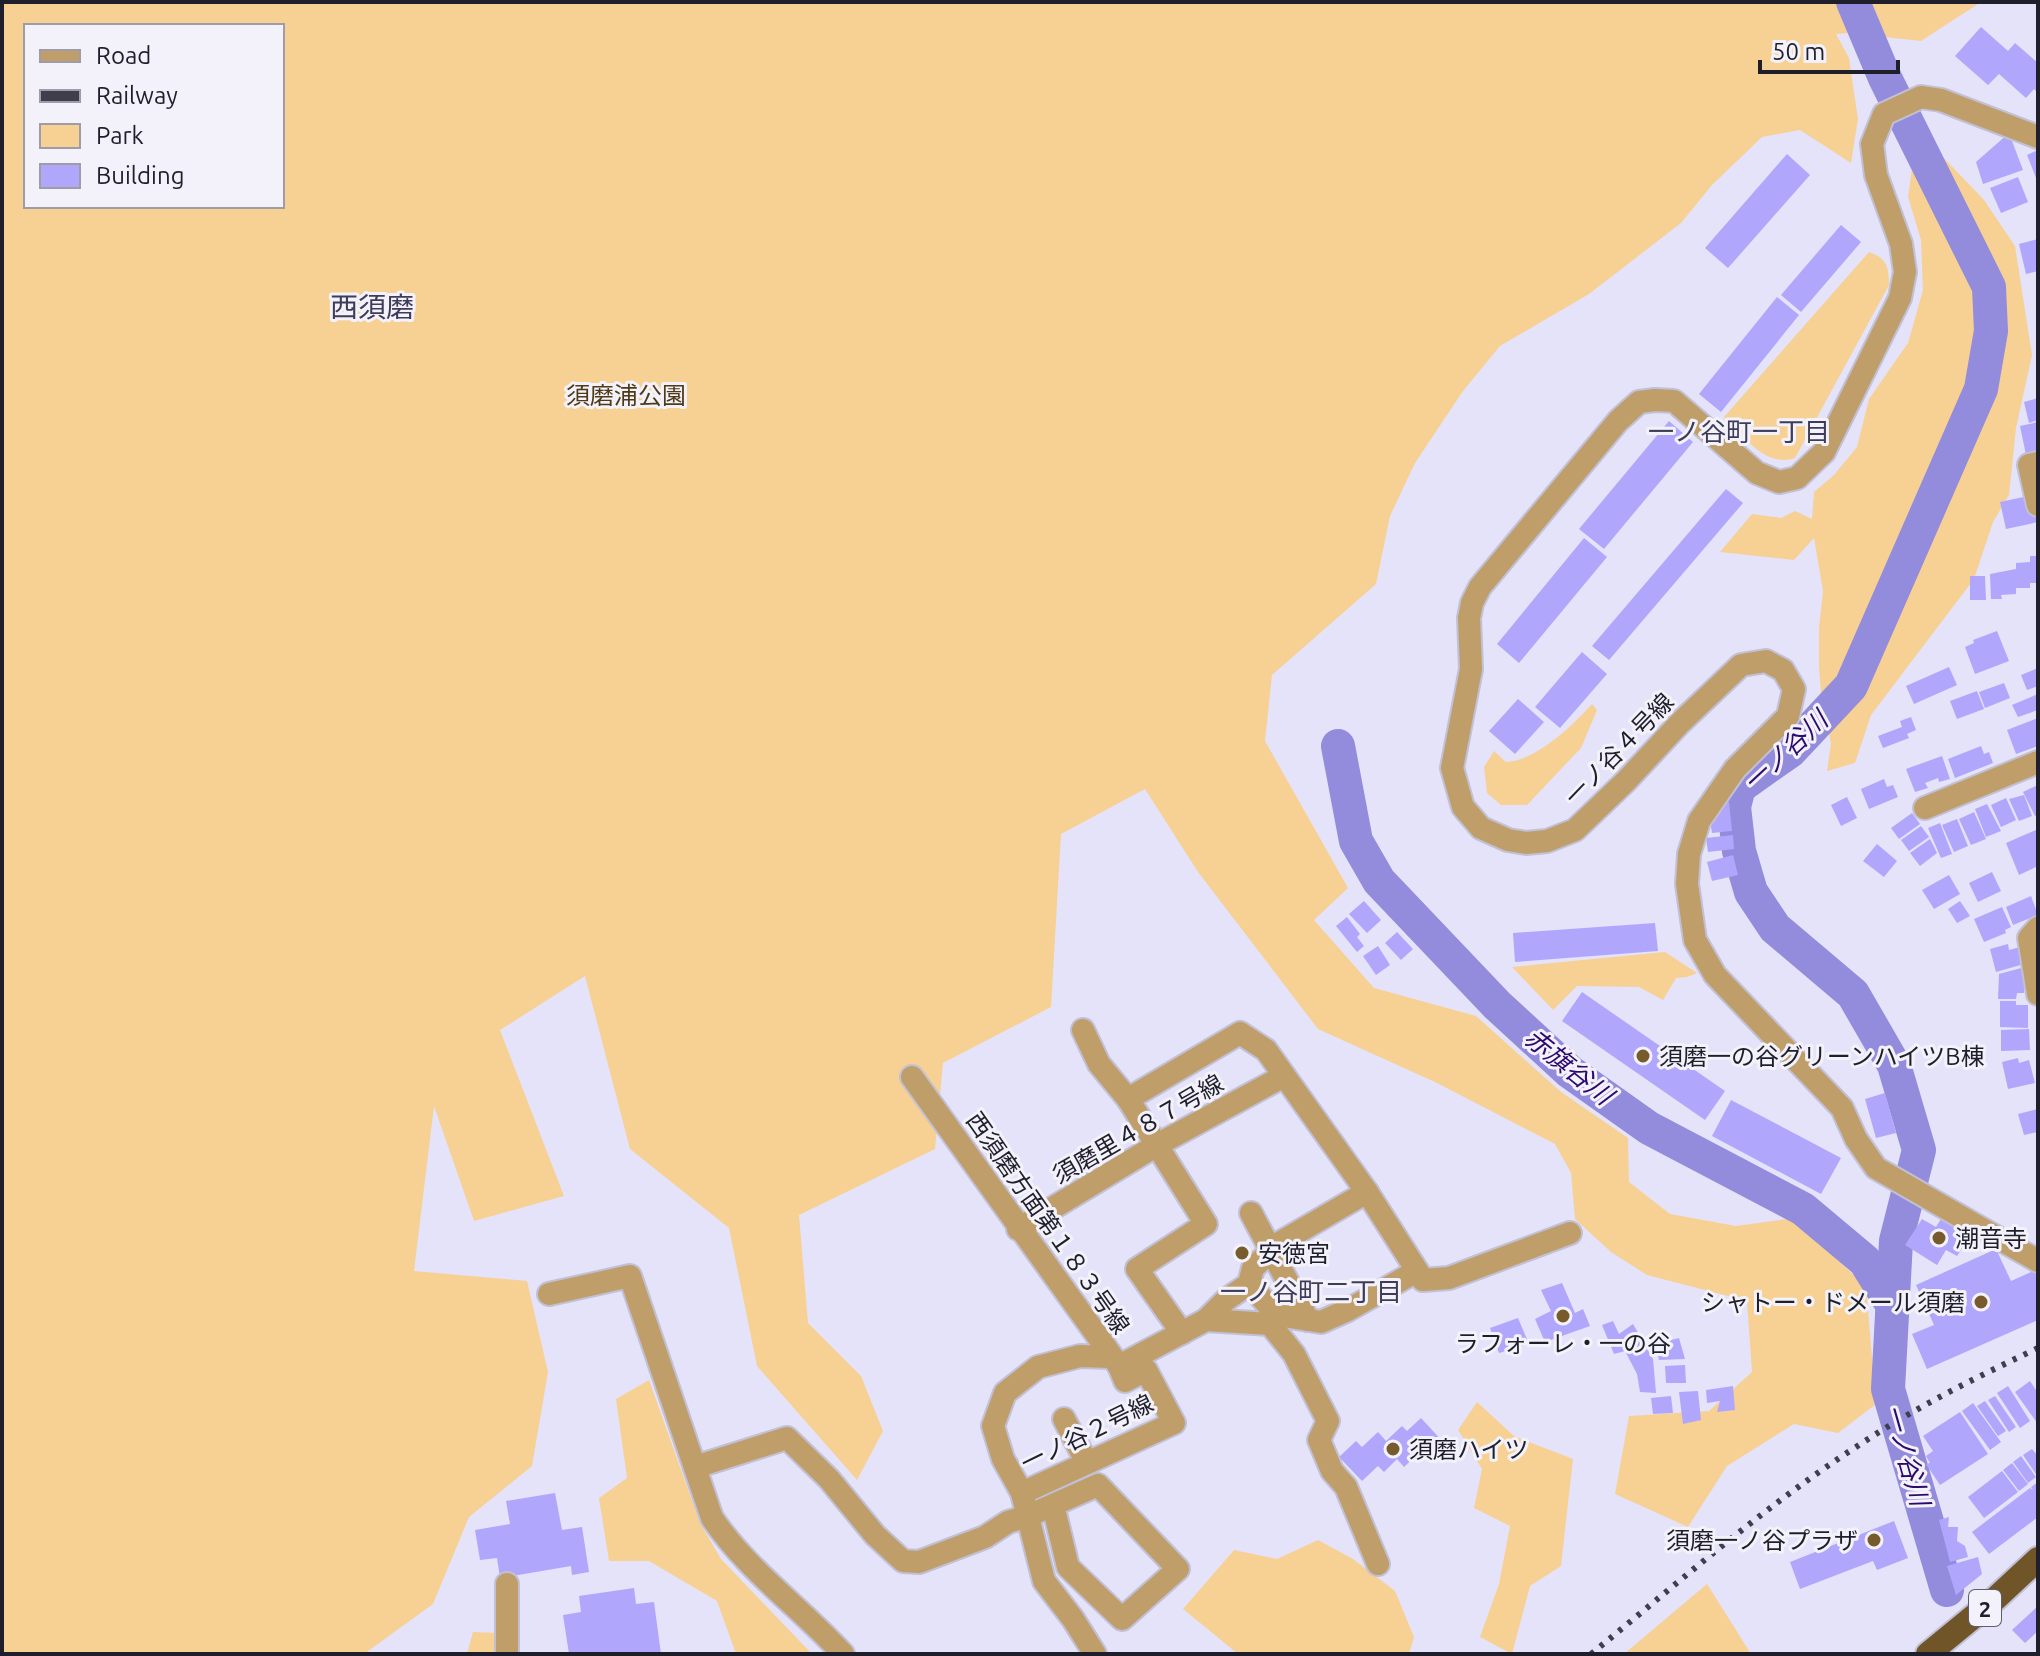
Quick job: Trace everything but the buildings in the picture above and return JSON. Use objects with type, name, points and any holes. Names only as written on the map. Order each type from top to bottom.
[{"type":"highway","name":"2","points":[[1928,1654],[2038,1559]]},
{"type":"street","name":"一ノ谷４号線","points":[[2038,137],[1941,100],[1921,97],[1884,114],[1872,144],[1876,175],[1901,244],[1905,272],[1900,298],[1824,452],[1797,478],[1779,482],[1757,473],[1674,401],[1639,402],[1618,421],[1480,587],[1469,618],[1471,669],[1452,768],[1463,807],[1481,828],[1508,840],[1526,843],[1547,841],[1575,830],[1600,808],[1680,723],[1741,665],[1766,661],[1783,670],[1794,689],[1788,716],[1735,769],[1699,821],[1689,854],[1687,884],[1695,940],[1715,975],[1842,1108],[1856,1139],[1877,1169],[2038,1261]]},
{"type":"street","points":[[2033,464],[2038,504]]},
{"type":"street","points":[[1925,808],[2038,762]]},
{"type":"street","points":[[2038,928],[2029,938],[2038,994]]},
{"type":"street","points":[[1083,1030],[1099,1064],[1128,1099],[1206,1224],[1137,1269],[1182,1333]]},
{"type":"street","points":[[1128,1099],[1240,1033],[1266,1050],[1367,1192],[1423,1280],[1449,1278],[1570,1233]]},
{"type":"street","name":"須磨里４８７号線","points":[[1018,1229],[1157,1145],[1284,1076]]},
{"type":"street","name":"西須磨方面第１８３号線","points":[[912,1077],[1114,1362],[1206,1320],[1227,1299],[1249,1284],[1253,1268],[1276,1246]]},
{"type":"street","points":[[1276,1246],[1367,1192]]},
{"type":"street","points":[[1251,1213],[1276,1246],[1308,1320]]},
{"type":"street","points":[[1206,1320],[1321,1322],[1417,1271]]},
{"type":"street","points":[[549,1294],[630,1276],[712,1518],[729,1544],[843,1654]]},
{"type":"street","points":[[1249,1284],[1274,1319],[1328,1421],[1319,1440],[1332,1471],[1346,1487],[1378,1564]]},
{"type":"street","points":[[1095,1654],[1044,1581],[1022,1493],[1003,1459],[993,1426],[1005,1393],[1038,1367],[1080,1356],[1114,1362]]},
{"type":"street","name":"一ノ谷２号線","points":[[1022,1493],[1174,1423],[1146,1370],[1125,1381],[1114,1362]]},
{"type":"street","points":[[1064,1419],[1087,1463]]},
{"type":"street","points":[[695,1467],[787,1438],[829,1479],[875,1535],[903,1561],[919,1562],[985,1537],[1008,1522],[1098,1485],[1178,1569],[1122,1619],[1068,1567],[1053,1505]]},
{"type":"street","points":[[507,1584],[507,1654]]},
{"type":"green space","name":"須磨浦公園","points":[[2,2],[1981,2],[1921,41],[1836,34],[1849,58],[1858,119],[1851,163],[1800,130],[1762,137],[1712,185],[1681,223],[1589,294],[1500,346],[1463,391],[1415,463],[1390,516],[1376,584],[1272,675],[1265,741],[1348,888],[1314,920],[1374,988],[1476,1016],[1561,1092],[1628,1138],[1629,1182],[1670,1214],[1736,1226],[1794,1218],[1866,1287],[1876,1404],[1838,1433],[1794,1424],[1727,1466],[1688,1527],[1615,1494],[1629,1416],[1709,1411],[1752,1372],[1747,1301],[1647,1275],[1611,1252],[1575,1219],[1571,1173],[1555,1144],[1437,1083],[1318,1029],[1198,872],[1145,789],[1061,834],[1051,1007],[943,1063],[935,1149],[799,1215],[808,1323],[861,1376],[883,1431],[857,1480],[757,1366],[729,1228],[630,1149],[585,976],[500,1030],[564,1196],[474,1221],[434,1106],[414,1271],[527,1281],[548,1372],[532,1466],[469,1517],[433,1604],[364,1654],[2,1654]]},
{"type":"green space","points":[[1939,153],[1984,200],[2015,246],[2032,355],[2016,428],[2009,495],[1993,522],[1974,579],[1871,715],[1855,763],[1827,771],[1831,743],[1822,706],[1819,666],[1823,591],[1814,538],[1794,560],[1720,552],[1752,514],[1781,518],[1795,511],[1812,519],[1814,492],[1834,475],[1857,447],[1869,399],[1908,343],[1923,290],[1921,240],[1908,197],[1913,161]]},
{"type":"green space","points":[[1869,252],[1886,264],[1889,285],[1795,458],[1784,460],[1765,454],[1747,441],[1724,417]]},
{"type":"green space","points":[[1592,704],[1597,710],[1581,748],[1527,805],[1501,805],[1487,793],[1484,767],[1494,751],[1506,762],[1529,755],[1564,731]]},
{"type":"green space","points":[[1665,952],[1697,973],[1676,978],[1663,1000],[1639,987],[1577,986],[1553,1010],[1512,967]]},
{"type":"green space","points":[[649,1380],[700,1523],[721,1559],[812,1654],[736,1654],[717,1601],[649,1561],[609,1561],[599,1498],[627,1478],[616,1399]]},
{"type":"green space","points":[[1477,1402],[1514,1436],[1573,1459],[1561,1566],[1530,1586],[1512,1654],[1480,1637],[1499,1584],[1510,1526],[1474,1508],[1482,1469],[1458,1430]]},
{"type":"green space","points":[[1318,1540],[1353,1559],[1395,1591],[1414,1637],[1409,1654],[1238,1654],[1183,1609],[1234,1550],[1277,1559]]},
{"type":"green space","points":[[1707,1584],[1751,1654],[1624,1654]]},
{"type":"green space","points":[[473,1632],[498,1633],[496,1654],[467,1654]]},
{"type":"waterway","name":"一ノ谷川","points":[[1853,2],[1885,78],[1989,287],[1991,331],[1981,389],[1851,686],[1790,751],[1739,787],[1734,807],[1739,851],[1751,892],[1775,928],[1853,994],[1894,1065],[1919,1150],[1896,1241],[1888,1389],[1947,1590]]},
{"type":"waterway","name":"赤旗谷川","points":[[1338,746],[1356,841],[1379,881],[1497,1005],[1570,1072],[1649,1128],[1803,1209],[1865,1261],[1893,1306]]},
{"type":"railway","points":[[1591,1654],[1720,1547],[1821,1471],[1922,1406],[2038,1348]]},
{"type":"place","name":"須磨一の谷グリーンハイツB棟","points":[[1643,1056]]},
{"type":"place","name":"潮音寺","points":[[1939,1238]]},
{"type":"place","name":"安徳宮","points":[[1242,1253]]},
{"type":"place","name":"シャトー・ドメール須磨","points":[[1981,1302]]},
{"type":"place","name":"ラフォーレ・一の谷","points":[[1563,1316]]},
{"type":"place","name":"須磨ハイツ","points":[[1393,1449]]},
{"type":"place","name":"須磨一ノ谷プラザ","points":[[1874,1540]]},
{"type":"district","name":"西須磨","points":[[372,306]]},
{"type":"district","name":"一ノ谷町一丁目","points":[[1739,431]]},
{"type":"district","name":"一ノ谷町二丁目","points":[[1311,1291]]}]
